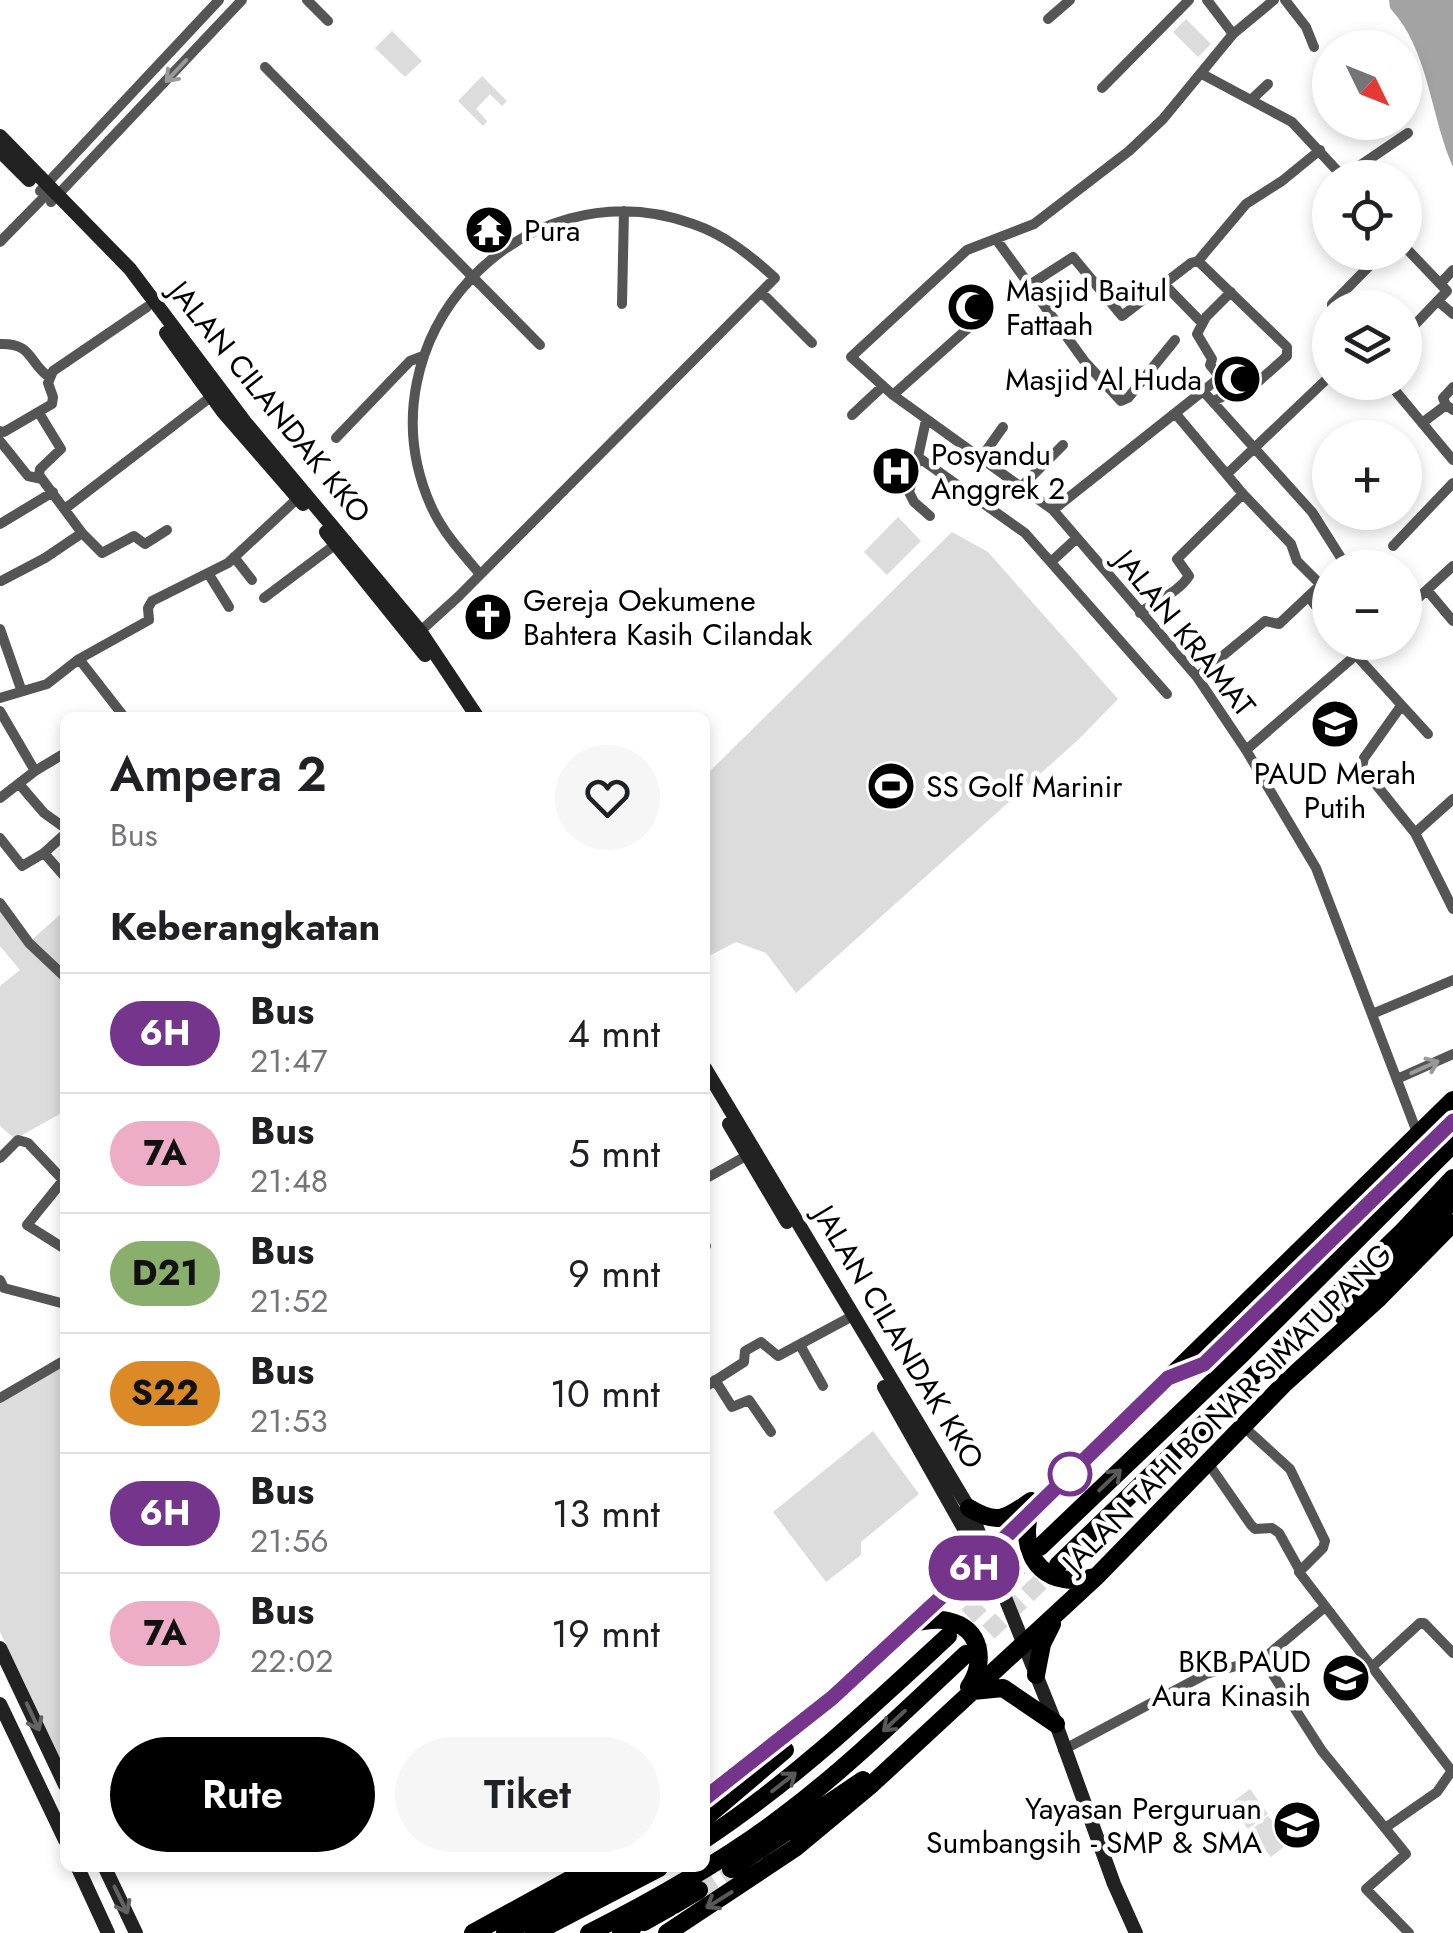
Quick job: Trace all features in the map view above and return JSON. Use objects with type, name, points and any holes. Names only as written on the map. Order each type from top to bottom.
[{"type":"highway","name":"JALAN TAHI BONAR SIMATUPANG","points":[[710,1794],[832,1698],[988,1554],[1453,1100]]},
{"type":"highway","points":[[1168,1378],[1204,1364],[1453,1121]]},
{"type":"highway","points":[[1040,1547],[1453,1144]]},
{"type":"highway","points":[[1058,1565],[1390,1244],[1453,1178]]},
{"type":"highway","points":[[1282,1386],[1453,1200]]},
{"type":"highway","name":"JALAN TAHI BONAR SIMATUPANG","points":[[667,1933],[795,1848],[906,1754],[1096,1577],[1282,1386],[1380,1298],[1453,1224]]},
{"type":"highway","points":[[969,1508],[985,1518],[1004,1518],[1059,1485]]},
{"type":"highway","points":[[1029,1515],[1025,1532],[1028,1548],[1047,1574],[1078,1582],[1096,1577]]},
{"type":"highway","points":[[1036,1676],[1042,1644],[1060,1611]]},
{"type":"highway","points":[[920,1617],[960,1624],[979,1647],[979,1668],[954,1708]]},
{"type":"highway","points":[[710,1836],[819,1753],[948,1636]]},
{"type":"highway","points":[[710,1866],[786,1814],[867,1747],[966,1654]]},
{"type":"highway","points":[[972,1691],[1004,1688],[1056,1724]]},
{"type":"highway","points":[[710,1814],[802,1734],[832,1698]]},
{"type":"highway","points":[[731,1869],[906,1754]]},
{"type":"highway","points":[[473,1933],[583,1872]]},
{"type":"highway","points":[[504,1933],[618,1872]]},
{"type":"highway","points":[[534,1933],[651,1872]]},
{"type":"highway","points":[[589,1933],[702,1872]]},
{"type":"highway","points":[[633,1927],[699,1890]]},
{"type":"street","points":[[48,194],[220,0]]},
{"type":"street","points":[[2,236],[242,0]]},
{"type":"street","points":[[307,0],[328,21]]},
{"type":"street","points":[[1048,19],[1070,0]]},
{"type":"street","points":[[1102,88],[1189,0]]},
{"type":"street","points":[[1207,0],[1233,34]]},
{"type":"street","points":[[1174,340],[1128,398],[1121,401],[1084,362],[1010,257],[1001,237],[1034,224],[1129,151],[1202,74],[1233,34],[1274,0]]},
{"type":"street","points":[[1285,0],[1306,27],[1312,42]]},
{"type":"street","points":[[266,67],[540,345]]},
{"type":"street","points":[[1202,74],[1292,122],[1329,160]]},
{"type":"street","points":[[1250,100],[1268,84]]},
{"type":"street","name":"JALAN CILANDAK KKO","points":[[0,136],[127,280],[212,396],[416,635],[464,712]]},
{"type":"street","points":[[1369,160],[1398,140]]},
{"type":"street","points":[[1031,284],[1073,258],[1122,316],[1198,261],[1246,204],[1320,150]]},
{"type":"street","name":"JALAN CILANDAK KKO","points":[[0,151],[130,269],[474,712]]},
{"type":"street","points":[[416,635],[480,574],[775,278],[723,237],[658,214],[624,212],[581,216],[540,228],[502,249],[470,277],[439,320],[424,356],[414,403],[418,468],[432,507],[445,531],[480,574]]},
{"type":"street","points":[[622,304],[624,212]]},
{"type":"street","name":"JALAN KRAMAT","points":[[1001,237],[967,250],[949,263],[851,357],[882,387],[1053,510],[1196,677],[1246,750],[1320,877],[1418,1135]]},
{"type":"street","points":[[1053,510],[1175,412],[1207,395],[1259,381],[1286,356],[1286,348],[1198,261]]},
{"type":"street","points":[[1422,265],[1444,287]]},
{"type":"street","points":[[1346,290],[1365,270]]},
{"type":"street","points":[[1422,318],[1439,302],[1453,270]]},
{"type":"street","points":[[1164,284],[1202,323]]},
{"type":"street","points":[[761,292],[812,343]]},
{"type":"street","points":[[1207,395],[1220,377],[1210,365],[1212,359],[1197,334],[1202,323],[1231,292]]},
{"type":"street","points":[[1439,302],[1453,314]]},
{"type":"street","points":[[0,432],[52,404],[49,377],[53,370],[147,306]]},
{"type":"street","points":[[893,395],[976,320]]},
{"type":"street","points":[[0,344],[14,344],[28,351],[49,377]]},
{"type":"street","points":[[336,438],[410,361],[424,356]]},
{"type":"street","points":[[852,415],[882,387]]},
{"type":"street","points":[[1453,388],[1443,398],[1450,408],[1422,423],[1453,460]]},
{"type":"street","points":[[1207,395],[1312,512],[1333,550]]},
{"type":"street","points":[[1227,474],[1312,395]]},
{"type":"street","points":[[66,508],[212,396]]},
{"type":"street","points":[[1403,400],[1420,420]]},
{"type":"street","points":[[38,412],[62,449],[38,472],[82,533],[102,553],[134,536],[145,544],[167,530]]},
{"type":"street","points":[[1175,412],[1243,494],[1291,544],[1297,560],[1312,576]]},
{"type":"street","points":[[926,420],[909,492],[930,516]]},
{"type":"street","points":[[981,458],[1004,427]]},
{"type":"street","points":[[0,441],[28,476],[44,480]]},
{"type":"street","points":[[1022,486],[1062,445]]},
{"type":"street","points":[[918,457],[1010,520],[1052,561],[1167,694]]},
{"type":"street","points":[[1393,546],[1453,484]]},
{"type":"street","points":[[0,524],[53,492]]},
{"type":"street","points":[[1140,613],[1158,598],[1173,594],[1188,580],[1176,559],[1243,494]]},
{"type":"street","points":[[0,698],[47,684],[79,660],[149,620],[152,601],[234,557],[298,498]]},
{"type":"street","points":[[1,580],[45,558],[82,533]]},
{"type":"street","points":[[1052,561],[1077,538]]},
{"type":"street","points":[[264,598],[336,544]]},
{"type":"street","points":[[234,557],[252,580]]},
{"type":"street","points":[[1422,595],[1453,566]]},
{"type":"street","points":[[208,573],[229,607]]},
{"type":"street","points":[[1427,590],[1453,621]]},
{"type":"street","points":[[1196,677],[1266,620],[1279,624],[1312,593]]},
{"type":"street","points":[[1308,597],[1312,602]]},
{"type":"street","points":[[0,628],[21,689]]},
{"type":"street","points":[[79,660],[119,712]]},
{"type":"street","points":[[1246,750],[1351,660]]},
{"type":"street","points":[[1358,660],[1428,734]]},
{"type":"street","points":[[1401,706],[1362,763],[1415,833],[1453,910]]},
{"type":"street","points":[[0,710],[36,771]]},
{"type":"street","points":[[0,798],[60,756]]},
{"type":"street","points":[[20,785],[60,827]]},
{"type":"street","points":[[1415,833],[1453,799]]},
{"type":"street","points":[[0,838],[22,866],[44,853],[60,836]]},
{"type":"street","points":[[44,853],[60,872]]},
{"type":"street","points":[[0,903],[29,944],[60,972]]},
{"type":"street","points":[[1372,1014],[1453,980]]},
{"type":"street","points":[[1397,1079],[1453,1054]]},
{"type":"street","name":"JALAN CILANDAK KKO","points":[[710,1077],[867,1346],[960,1516],[969,1541],[957,1571],[920,1617]]},
{"type":"street","name":"JALAN CILANDAK KKO","points":[[710,1094],[841,1301]]},
{"type":"street","points":[[0,1158],[18,1140],[28,1144],[60,1176]]},
{"type":"street","points":[[710,1176],[746,1156]]},
{"type":"street","points":[[60,1185],[27,1225],[60,1246]]},
{"type":"street","points":[[0,1280],[4,1288],[60,1303]]},
{"type":"street","points":[[710,1384],[744,1362],[744,1351],[760,1342],[778,1356],[851,1318]]},
{"type":"street","points":[[800,1345],[823,1386]]},
{"type":"street","name":"JALAN CILANDAK KKO","points":[[867,1346],[969,1508],[1056,1724],[1132,1932]]},
{"type":"street","points":[[0,1398],[60,1363]]},
{"type":"street","points":[[715,1380],[732,1407],[748,1400],[770,1432]]},
{"type":"street","points":[[1244,1426],[1290,1469],[1325,1542],[1299,1569]]},
{"type":"street","points":[[1208,1463],[1251,1526],[1280,1533],[1325,1607],[1452,1770],[1437,1792],[1385,1828]]},
{"type":"street","points":[[1063,1750],[1206,1674],[1262,1658],[1325,1607]]},
{"type":"street","points":[[1373,1666],[1420,1623],[1453,1653]]},
{"type":"street","points":[[0,1648],[60,1774]]},
{"type":"street","points":[[1262,1658],[1322,1751],[1406,1854],[1366,1889],[1409,1933]]},
{"type":"street","points":[[0,1704],[60,1830]]},
{"type":"street","points":[[80,1872],[108,1933]]},
{"type":"street","points":[[107,1872],[136,1933]]},
{"type":"shaded area","points":[[1389,0],[1453,0],[1453,167],[1422,66],[1422,30],[1406,30],[1390,8]]},
{"type":"shaded area","points":[[1186,19],[1211,44],[1198,57],[1173,32]]},
{"type":"shaded area","points":[[392,31],[422,61],[405,77],[375,48]]},
{"type":"shaded area","points":[[482,76],[507,101],[502,106],[490,94],[476,109],[487,121],[483,126],[458,101]]},
{"type":"shaded area","points":[[898,517],[921,541],[887,575],[864,552]]},
{"type":"shaded area","points":[[952,532],[988,552],[1118,699],[1078,740],[796,993],[766,953],[736,942],[710,955],[710,771]]},
{"type":"shaded area","points":[[0,911],[25,946],[60,914],[60,1114],[15,1139],[0,1126],[0,986],[20,970],[0,946]]},
{"type":"shaded area","points":[[60,1367],[60,1758],[0,1632],[0,1404]]},
{"type":"shaded area","points":[[873,1431],[919,1494],[861,1542],[861,1555],[826,1582],[773,1512]]},
{"type":"shaded area","points":[[1250,1789],[1268,1814],[1248,1829],[1230,1804]]},
{"type":"shaded area","points":[[1268,1816],[1290,1842],[1271,1857],[1250,1831]]},
{"type":"tunnel","points":[[948,1635],[1040,1547]]},
{"type":"tunnel","points":[[969,1651],[1058,1565]]},
{"type":"tunnel","points":[[699,1890],[731,1869]]},
{"type":"bus line","name":"6H","points":[[710,1795],[832,1698],[988,1554],[1168,1378],[1204,1364],[1453,1121]]},
{"type":"place","name":"Pura","points":[[489,230]]},
{"type":"place","name":"Masjid Baitul Fattaah","points":[[971,307]]},
{"type":"place","name":"Masjid Al Huda","points":[[1237,379]]},
{"type":"place","name":"Posyandu Anggrek 2","points":[[896,471]]},
{"type":"place","name":"Gereja Oekumene Bahtera Kasih Cilandak","points":[[488,617]]},
{"type":"place","name":"PAUD Merah Putih","points":[[1335,724]]},
{"type":"place","name":"SS Golf Marinir","points":[[891,786]]},
{"type":"place","name":"BKB PAUD Aura Kinasih","points":[[1346,1678]]},
{"type":"place","name":"Yayasan Perguruan Sumbangsih - SMP & SMA","points":[[1297,1825]]}]
